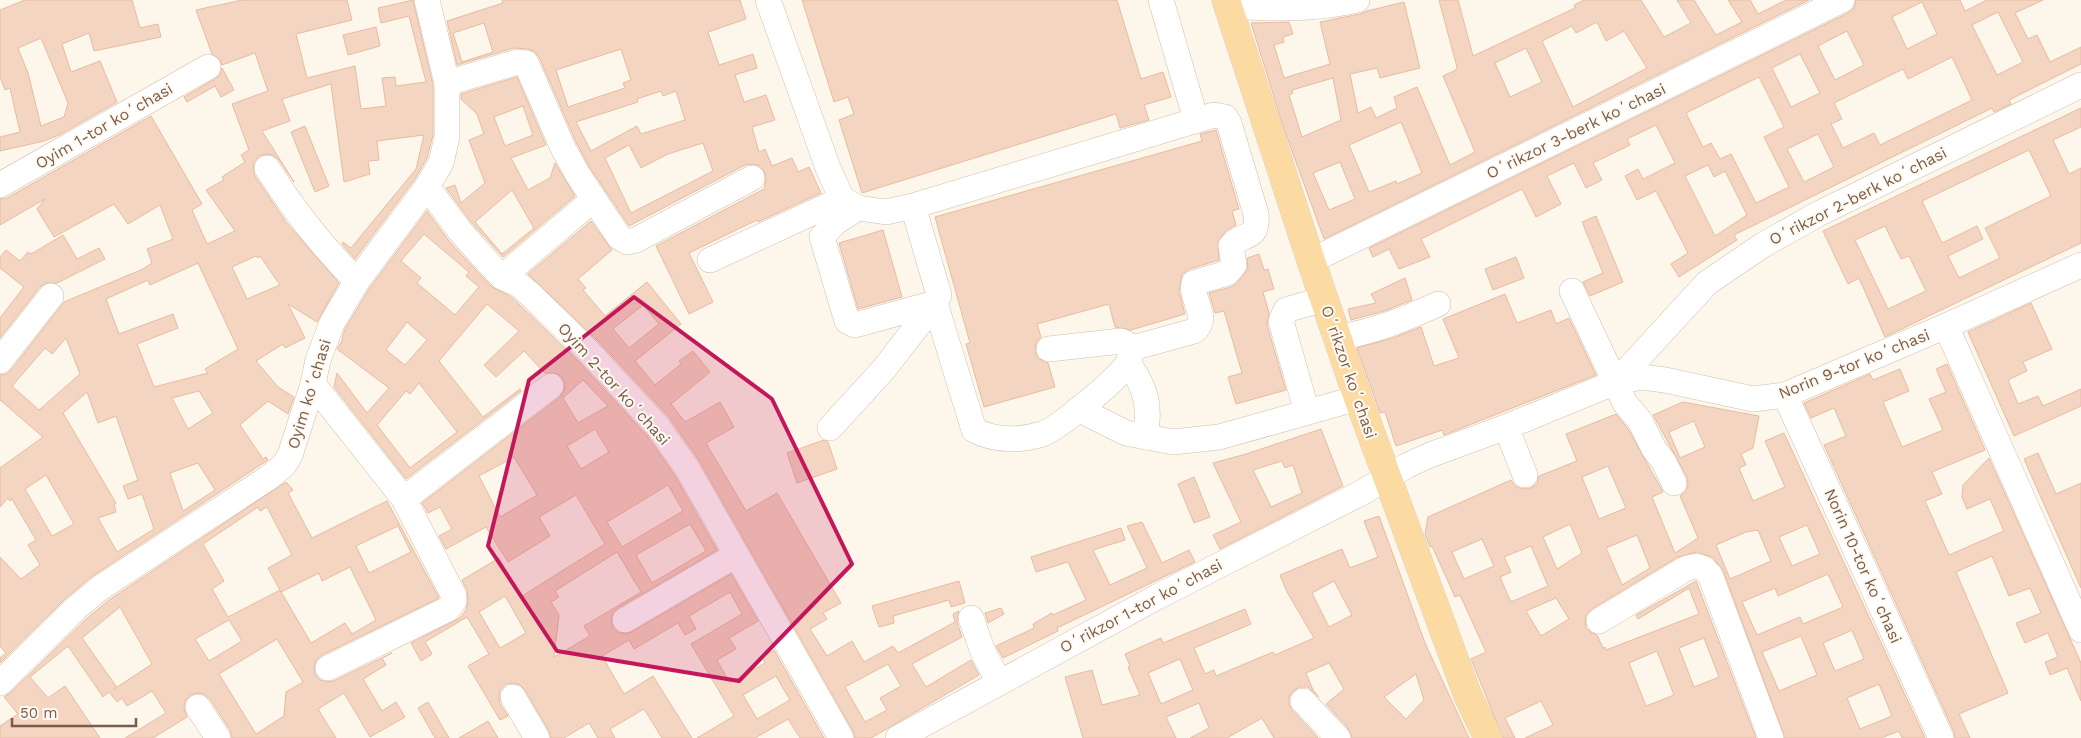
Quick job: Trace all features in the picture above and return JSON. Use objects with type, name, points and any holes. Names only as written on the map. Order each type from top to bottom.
[{"type":"main road","name":"Oʻrikzor koʻchasi","points":[[1227,3],[1358,398],[1387,479],[1418,555],[1468,696],[1488,738]]},
{"type":"street","name":"Oyim koʻchasi","points":[[0,683],[82,603],[100,588],[239,498],[284,465],[294,444],[324,341],[332,323],[358,281],[427,187],[441,163],[445,150],[449,108],[448,83],[427,0]]},
{"type":"street","points":[[768,0],[828,168],[850,203]]},
{"type":"street","points":[[1161,0],[1196,120]]},
{"type":"street","points":[[1227,3],[1276,9],[1310,8],[1356,0]]},
{"type":"street","name":"Oʻrikzor 3-berk koʻchasi","points":[[1311,261],[1842,0]]},
{"type":"street","points":[[448,83],[518,62],[526,62],[564,148],[619,237],[627,242],[752,178]]},
{"type":"street","name":"Oyim 1-tor koʻchasi","points":[[0,185],[208,67]]},
{"type":"street","name":"Oʻrikzor 2-berk koʻchasi","points":[[1616,382],[1707,282],[1763,245],[1818,214],[2081,85]]},
{"type":"street","points":[[710,260],[850,203],[886,212],[913,206],[1196,120],[1220,115],[1225,117],[1229,123],[1256,214],[1257,225],[1254,231],[1231,246],[1234,266],[1230,271],[1194,283],[1193,290],[1201,318],[1198,328],[1128,356],[1066,421],[1044,434],[1023,439],[987,437],[974,430],[935,303]]},
{"type":"street","points":[[267,168],[289,202],[337,261],[358,281]]},
{"type":"street","name":"Oyim 2-tor koʻchasi","points":[[427,187],[460,231],[502,277],[518,284],[530,294],[589,352],[658,427],[686,468],[841,738]]},
{"type":"street","points":[[502,277],[594,199]]},
{"type":"street","points":[[850,203],[822,237],[847,321],[855,325],[935,303]]},
{"type":"street","points":[[830,428],[884,369],[935,303],[939,295],[913,206]]},
{"type":"street","name":"Norin 9-tor koʻchasi","points":[[1616,382],[1648,377],[1754,399],[1785,395],[1946,326],[2081,265]]},
{"type":"street","points":[[1572,291],[1624,402],[1640,421],[1674,483]]},
{"type":"street","points":[[0,361],[51,296]]},
{"type":"street","points":[[1307,412],[1281,321],[1286,310],[1324,299]]},
{"type":"street","points":[[1337,338],[1369,332],[1390,325],[1438,304]]},
{"type":"street","points":[[1946,326],[2081,630]]},
{"type":"street","points":[[1049,349],[1121,341],[1127,344],[1128,356],[1146,393],[1149,419],[1145,437]]},
{"type":"street","name":"Oʻrikzor 1-tor koʻchasi","points":[[902,737],[999,682],[1157,597],[1387,479],[1406,466],[1616,382]]},
{"type":"street","points":[[313,384],[404,500],[453,591],[454,601],[448,609],[328,668]]},
{"type":"street","points":[[404,500],[551,386]]},
{"type":"street","name":"Norin 10-tor koʻchasi","points":[[1785,395],[1941,738]]},
{"type":"street","points":[[1078,410],[1126,433],[1173,442],[1219,437],[1358,398]]},
{"type":"street","points":[[1506,427],[1525,475]]},
{"type":"street","points":[[625,620],[736,555]]},
{"type":"street","points":[[1599,621],[1685,570],[1694,566],[1704,567],[1710,575],[1771,738]]},
{"type":"street","points":[[971,618],[983,652],[999,682]]},
{"type":"street","points":[[513,698],[538,738]]},
{"type":"street","points":[[1303,701],[1338,738]]},
{"type":"street","points":[[198,706],[218,738]]},
{"type":"highlighted area","points":[[634,297],[772,399],[852,564],[739,681],[557,651],[488,546],[529,380]]},
{"type":"building","points":[[25,0],[132,0],[140,28],[158,24],[161,37],[94,51],[89,33],[62,44],[71,72],[100,61],[117,102],[59,135],[44,141],[0,151],[0,137],[20,132],[10,88],[5,90],[0,77],[0,10]],"holes":[[[41,38],[68,103],[64,117],[41,126],[28,73],[18,48]]]},
{"type":"building","points":[[242,0],[347,0],[352,20],[296,34],[307,78],[355,66],[361,109],[386,106],[382,78],[395,77],[396,86],[426,82],[409,16],[381,23],[378,8],[413,0],[433,85],[433,135],[427,158],[415,179],[355,259],[342,244],[343,242],[351,248],[416,169],[424,135],[377,141],[379,160],[368,161],[370,174],[344,182],[331,84],[282,99],[290,121],[262,131],[294,182],[279,160],[273,155],[259,156],[254,162],[255,176],[286,222],[339,283],[317,322],[288,304],[305,338],[285,348],[283,344],[256,361],[278,387],[294,397],[288,414],[268,401],[240,425],[263,459],[266,457],[268,460],[91,577],[66,598],[0,663],[0,658],[6,653],[0,646],[0,557],[21,579],[40,565],[28,545],[36,540],[12,499],[10,501],[8,498],[0,507],[0,468],[43,437],[0,400],[0,375],[6,374],[11,370],[64,302],[143,269],[152,263],[147,249],[173,239],[160,205],[128,224],[114,204],[54,237],[37,209],[45,199],[0,225],[0,199],[7,198],[151,116],[202,204],[192,210],[207,244],[235,231],[206,190],[224,180],[222,177],[245,162],[241,155],[249,150],[232,104],[268,91],[255,53],[222,65],[220,60],[212,54],[196,10]],"holes":[[[260,256],[280,285],[247,299],[232,267]],[[198,263],[238,349],[205,369],[208,373],[154,387],[137,344],[178,328],[173,314],[119,334],[106,299],[148,280],[150,285]],[[66,338],[80,374],[39,410],[12,386],[45,348],[52,354]],[[199,391],[213,413],[188,429],[172,398]],[[87,392],[98,423],[116,416],[138,480],[123,486],[128,499],[142,494],[154,529],[117,552],[98,518],[116,512],[114,504],[116,503],[63,413]],[[198,463],[215,490],[183,511],[170,473]],[[46,475],[74,524],[52,536],[25,489]]]},
{"type":"building","points":[[502,0],[740,0],[746,19],[708,32],[719,65],[753,54],[757,68],[735,75],[744,102],[766,95],[775,120],[752,127],[759,152],[765,149],[772,166],[792,158],[798,172],[809,167],[821,193],[758,222],[757,220],[689,253],[713,302],[689,314],[656,246],[764,189],[766,178],[764,171],[760,166],[753,164],[745,165],[629,226],[590,168],[576,142],[539,57],[535,52],[528,49],[514,48],[457,65],[447,21],[503,3]],"holes":[[[484,23],[493,52],[462,62],[453,33]],[[621,49],[631,80],[623,83],[625,88],[568,107],[556,70]],[[661,91],[663,96],[676,91],[685,120],[641,134],[637,126],[591,151],[576,122],[638,102],[637,99]],[[703,143],[713,171],[631,213],[605,158],[629,145],[641,168],[668,154]]]},
{"type":"building","points":[[802,0],[1117,0],[1141,79],[1163,72],[1171,97],[1144,105],[1149,120],[1120,128],[1116,114],[862,193],[839,120],[854,114],[848,97],[834,102]]},
{"type":"building","points":[[1439,0],[1458,0],[1473,56],[1575,8],[1574,5],[1584,0],[1641,0],[1664,37],[1691,23],[1677,0],[1694,0],[1716,35],[1742,22],[1728,0],[1750,0],[1758,14],[1786,0],[1809,0],[1324,239],[1284,129],[1251,23],[1289,22],[1293,34],[1283,37],[1284,42],[1274,45],[1284,78],[1330,64],[1320,22],[1404,2],[1420,68],[1380,78],[1377,68],[1350,74],[1358,113],[1371,107],[1376,118],[1397,108],[1394,97],[1417,87],[1450,165],[1475,152],[1443,76],[1456,70],[1457,67]],"holes":[[[1597,22],[1606,41],[1624,31],[1647,68],[1573,107],[1542,41],[1572,26],[1576,33]],[[1526,48],[1542,82],[1510,97],[1495,63]],[[1333,78],[1341,120],[1302,137],[1289,95],[1293,93],[1292,90]],[[1401,122],[1422,173],[1397,184],[1396,181],[1369,192],[1349,145]],[[1340,162],[1355,199],[1329,210],[1313,173]]]},
{"type":"building","points":[[1856,0],[1960,0],[1965,11],[1987,0],[2043,0],[2015,13],[2028,39],[2037,35],[2050,62],[2081,47],[2081,64],[2009,100],[2011,104],[1994,112],[1992,108],[1734,235],[1737,240],[1679,277],[1671,264],[1688,253],[1656,191],[1637,200],[1625,176],[1638,169],[1643,179],[1675,163],[1656,125],[1627,139],[1630,145],[1593,163],[1602,180],[1586,188],[1574,163],[1547,176],[1561,204],[1536,217],[1522,189],[1421,239],[1430,257],[1399,269],[1389,249],[1373,257],[1369,248],[1848,13],[1854,8]],"holes":[[[1922,2],[1937,34],[1907,49],[1892,17]],[[1998,12],[2023,62],[1997,75],[1972,25]],[[1847,31],[1864,65],[1835,80],[1818,46]],[[1800,54],[1820,93],[1791,107],[1772,68]],[[1952,57],[1972,100],[1880,145],[1874,133],[1843,148],[1831,124],[1842,119],[1834,103],[1903,69],[1908,79]],[[1759,77],[1784,127],[1764,137],[1789,187],[1756,203],[1731,154],[1720,159],[1711,143],[1703,147],[1686,113]],[[1818,134],[1834,167],[1804,182],[1787,149]],[[1708,165],[1714,177],[1725,171],[1747,215],[1715,236],[1685,176]]]},
{"type":"building","points":[[376,27],[380,46],[348,55],[343,35]]},
{"type":"building","points":[[222,68],[234,90],[221,97],[215,86],[187,102],[184,97],[215,79],[220,75]]},
{"type":"building","points":[[517,77],[546,145],[511,158],[528,190],[550,178],[555,163],[575,196],[503,257],[471,222],[446,188],[455,185],[461,203],[485,183],[469,140],[484,134],[477,114],[461,99],[461,94]],"holes":[[[523,106],[533,135],[505,146],[494,117]],[[512,190],[534,228],[502,254],[475,222]]]},
{"type":"building","points":[[2081,108],[2081,127],[2053,140],[2069,174],[2081,168],[2081,243],[1885,337],[1859,278],[1848,284],[1823,231]],"holes":[[[2029,150],[2051,196],[1985,228],[2000,258],[1959,278],[1948,256],[1983,239],[1977,226],[1942,243],[1922,201]],[[1885,226],[1901,259],[1909,256],[1926,291],[1888,309],[1855,240]]]},
{"type":"building","points":[[305,126],[329,186],[315,192],[291,132]]},
{"type":"building","points":[[1216,130],[1239,209],[1232,211],[1236,225],[1226,231],[1218,241],[1219,260],[1190,269],[1182,274],[1179,291],[1185,314],[1131,330],[1115,327],[1109,304],[1037,324],[1041,337],[1036,343],[1035,351],[1038,358],[1048,363],[1055,387],[984,407],[966,344],[970,343],[935,217],[1202,141],[1200,134]]},
{"type":"building","points":[[427,211],[449,241],[483,278],[492,287],[510,296],[520,305],[579,362],[647,436],[675,476],[717,550],[618,608],[613,612],[611,620],[613,628],[625,634],[632,632],[731,574],[758,621],[729,638],[736,649],[717,660],[730,683],[765,663],[762,657],[774,650],[824,738],[800,738],[788,719],[755,738],[697,738],[734,716],[691,644],[742,614],[730,592],[689,616],[696,629],[685,635],[678,623],[634,649],[629,640],[602,656],[624,694],[653,676],[692,738],[662,738],[644,709],[610,729],[615,738],[598,738],[589,723],[564,738],[551,738],[549,731],[525,690],[520,685],[513,683],[506,684],[500,690],[500,704],[508,716],[500,720],[468,666],[489,654],[467,617],[425,642],[432,654],[421,661],[411,643],[460,618],[466,610],[468,601],[467,590],[462,580],[499,558],[522,596],[605,544],[576,495],[539,517],[550,536],[508,562],[486,527],[446,549],[439,536],[452,529],[440,507],[428,513],[422,503],[560,397],[564,391],[565,384],[562,377],[556,373],[545,373],[524,351],[496,377],[484,365],[519,331],[487,304],[439,361],[483,417],[520,389],[521,391],[406,479],[334,387],[337,373],[367,413],[389,388],[337,349],[343,339],[345,329],[369,289]],"holes":[[[424,234],[469,272],[466,276],[479,287],[455,315],[417,283],[421,278],[401,261]],[[407,322],[427,340],[405,365],[386,350]],[[583,380],[608,406],[578,423],[563,398]],[[419,383],[457,432],[410,468],[377,425],[406,391],[410,394]],[[595,429],[609,452],[581,469],[567,446]],[[514,457],[537,495],[500,517],[479,476]],[[668,485],[683,511],[622,547],[607,522]],[[690,524],[706,551],[652,583],[636,555]],[[617,552],[641,592],[584,626],[590,636],[554,657],[559,615],[551,602],[559,597],[555,591]],[[505,596],[526,633],[500,648],[479,612]],[[776,676],[790,700],[757,719],[743,695]]]},
{"type":"building","points":[[1596,216],[1623,282],[1590,296],[1583,282],[1603,273],[1582,222]]},
{"type":"building","points":[[591,221],[612,250],[578,279],[586,288],[583,290],[605,316],[647,282],[681,324],[635,361],[655,385],[681,364],[679,361],[693,351],[710,372],[671,404],[685,422],[720,402],[734,427],[706,443],[746,511],[777,493],[841,603],[823,613],[827,619],[810,629],[827,656],[852,641],[864,662],[893,646],[898,653],[955,622],[953,614],[959,611],[957,622],[962,637],[912,664],[926,687],[971,660],[979,675],[871,738],[855,738],[853,731],[699,460],[669,417],[599,342],[528,274]],"holes":[[[643,305],[659,324],[629,348],[613,329]],[[888,664],[901,686],[880,698],[887,710],[865,722],[845,687]]]},
{"type":"building","points":[[883,230],[902,297],[858,309],[839,243]]},
{"type":"building","points":[[63,235],[77,259],[99,248],[105,259],[57,283],[46,283],[40,287],[0,338],[0,318],[24,287],[0,268],[0,257],[6,250],[20,261],[28,252],[31,254]]},
{"type":"building","points":[[1259,254],[1264,270],[1268,269],[1274,289],[1263,292],[1269,313],[1267,325],[1286,390],[1236,404],[1228,377],[1242,373],[1224,311],[1215,313],[1209,293],[1231,287],[1237,283],[1248,269],[1247,258]]},
{"type":"building","points":[[1516,257],[1524,278],[1493,290],[1485,269]]},
{"type":"building","points":[[1405,278],[1412,300],[1384,311],[1351,320],[1348,309],[1376,303],[1371,294]]},
{"type":"building","points":[[1505,294],[1517,323],[1551,310],[1556,324],[1569,318],[1596,375],[1444,435],[1442,430],[1396,446],[1385,412],[1380,413],[1357,348],[1393,338],[1421,327],[1434,366],[1459,358],[1443,319]]},
{"type":"building","points":[[2031,303],[2052,349],[2023,362],[2027,371],[2008,380],[2018,404],[2038,396],[2043,406],[2081,389],[2081,406],[2014,436],[1968,332]]},
{"type":"building","points":[[1947,364],[1985,450],[1932,472],[1942,494],[1925,501],[1949,555],[2004,531],[1990,499],[1967,509],[1962,497],[1963,485],[1989,458],[2081,663],[2081,701],[2067,668],[2050,675],[2045,662],[2058,657],[2048,633],[2025,643],[2016,623],[2041,613],[2030,588],[2009,596],[1992,556],[1956,572],[2008,693],[1959,714],[1970,738],[1955,738],[1954,732],[1824,445],[1846,436],[1834,408],[1811,418],[1804,403],[1870,374],[1873,380],[1900,369],[1909,391],[1883,402],[1902,447],[1943,430],[1929,399],[1946,392],[1936,369]]},
{"type":"building","points":[[1683,402],[1759,416],[1753,448],[1741,454],[1746,465],[1739,468],[1753,501],[1785,487],[1765,441],[1784,433],[1925,738],[1902,738],[1899,731],[1881,738],[1785,738],[1723,570],[1712,557],[1697,552],[1678,557],[1592,609],[1586,615],[1586,628],[1597,635],[1603,648],[1605,647],[1606,650],[1699,614],[1689,588],[1638,619],[1636,615],[1696,581],[1756,738],[1525,738],[1553,725],[1541,701],[1505,718],[1515,738],[1503,738],[1471,659],[1486,652],[1460,595],[1455,597],[1432,546],[1430,547],[1425,534],[1428,517],[1511,480],[1516,487],[1523,489],[1531,488],[1537,484],[1539,476],[1577,461],[1566,434],[1616,414],[1628,429],[1663,492],[1652,497],[1675,553],[1698,538],[1680,496],[1686,491],[1687,477],[1653,415]],"holes":[[[1694,421],[1705,447],[1680,458],[1669,432]],[[1608,466],[1626,508],[1599,519],[1582,477]],[[1570,524],[1582,553],[1557,569],[1543,537]],[[1807,525],[1820,554],[1792,566],[1779,537]],[[1758,530],[1771,561],[1730,579],[1716,545],[1746,532]],[[1637,535],[1650,568],[1622,585],[1606,548]],[[1482,539],[1494,566],[1464,579],[1452,552]],[[1531,546],[1548,586],[1511,602],[1500,577],[1511,572],[1504,557]],[[1828,574],[1843,607],[1803,624],[1800,617],[1757,635],[1742,602],[1775,588],[1778,596]],[[1556,598],[1569,619],[1541,636],[1526,611]],[[1852,630],[1864,659],[1835,671],[1823,643]],[[1801,636],[1817,675],[1779,691],[1762,652]],[[1704,638],[1719,677],[1694,687],[1679,648]],[[1657,651],[1674,695],[1646,706],[1629,663]],[[1879,684],[1892,716],[1860,729],[1847,698]]]},
{"type":"building","points":[[1321,429],[1343,486],[1220,549],[1213,535],[1241,522],[1213,463]],"holes":[[[1282,461],[1285,468],[1293,465],[1302,493],[1271,507],[1253,470]]]},
{"type":"building","points":[[824,440],[828,442],[837,469],[797,483],[787,453]]},
{"type":"building","points":[[2038,453],[2056,494],[2081,483],[2081,588],[2024,459]]},
{"type":"building","points":[[1194,477],[1210,517],[1194,523],[1178,484]]},
{"type":"building","points":[[286,482],[293,490],[288,493],[312,538],[387,501],[439,598],[322,655],[316,660],[315,674],[320,680],[328,682],[334,681],[392,653],[382,658],[386,665],[363,679],[382,711],[396,702],[405,717],[370,737],[344,693],[318,709],[336,738],[232,738],[230,730],[210,699],[204,694],[197,693],[190,695],[185,701],[184,708],[187,717],[153,738],[125,738],[166,713],[152,691],[127,706],[122,698],[117,702],[109,692],[103,697],[68,646],[30,677],[48,698],[65,686],[100,738],[0,738],[0,726],[18,714],[4,697],[86,619],[109,600]],"holes":[[[258,507],[260,511],[267,507],[292,555],[268,568],[280,590],[228,617],[212,589],[224,581],[203,544]],[[398,526],[411,552],[369,573],[356,546]],[[350,567],[376,620],[352,634],[345,623],[311,643],[281,592],[319,573],[322,581]],[[120,607],[152,664],[114,689],[116,686],[82,638]],[[229,620],[242,641],[209,661],[195,639]],[[277,639],[303,682],[286,692],[284,716],[256,734],[219,674]]]},
{"type":"building","points":[[1379,516],[1425,643],[1469,738],[1352,738],[1348,728],[1326,704],[1344,689],[1329,663],[1306,673],[1313,690],[1319,697],[1308,687],[1300,687],[1293,691],[1289,697],[1289,704],[1292,710],[1318,738],[1274,738],[1262,718],[1227,738],[1190,738],[1209,728],[1199,703],[1166,717],[1176,738],[1083,738],[1065,677],[1092,670],[1102,705],[1140,695],[1128,667],[1130,666],[1125,654],[1161,638],[1163,643],[1245,609],[1251,624],[1194,648],[1205,674],[1214,670],[1216,676],[1273,652],[1275,655],[1314,638],[1287,592],[1280,575],[1342,549],[1350,568],[1378,557],[1364,521]],"holes":[[[1334,581],[1352,615],[1329,627],[1312,593]],[[1180,659],[1193,690],[1161,704],[1148,673]],[[1416,674],[1424,700],[1406,719],[1384,697]]]},
{"type":"building","points":[[1142,522],[1162,563],[1189,550],[1195,562],[1057,628],[1058,631],[1003,658],[996,646],[1034,628],[1033,624],[1052,613],[1053,615],[1086,600],[1068,562],[1036,572],[1031,557],[1121,528],[1125,540],[1093,550],[1110,585],[1147,568],[1127,526]]},
{"type":"building","points":[[959,581],[965,603],[951,607],[949,600],[893,616],[894,623],[879,627],[872,606]]},
{"type":"building","points":[[1001,608],[1004,614],[988,623],[985,613]]},
{"type":"building","points":[[428,702],[449,738],[435,738],[418,708]]},
{"type":"building","points":[[488,721],[498,738],[459,738]]}]
